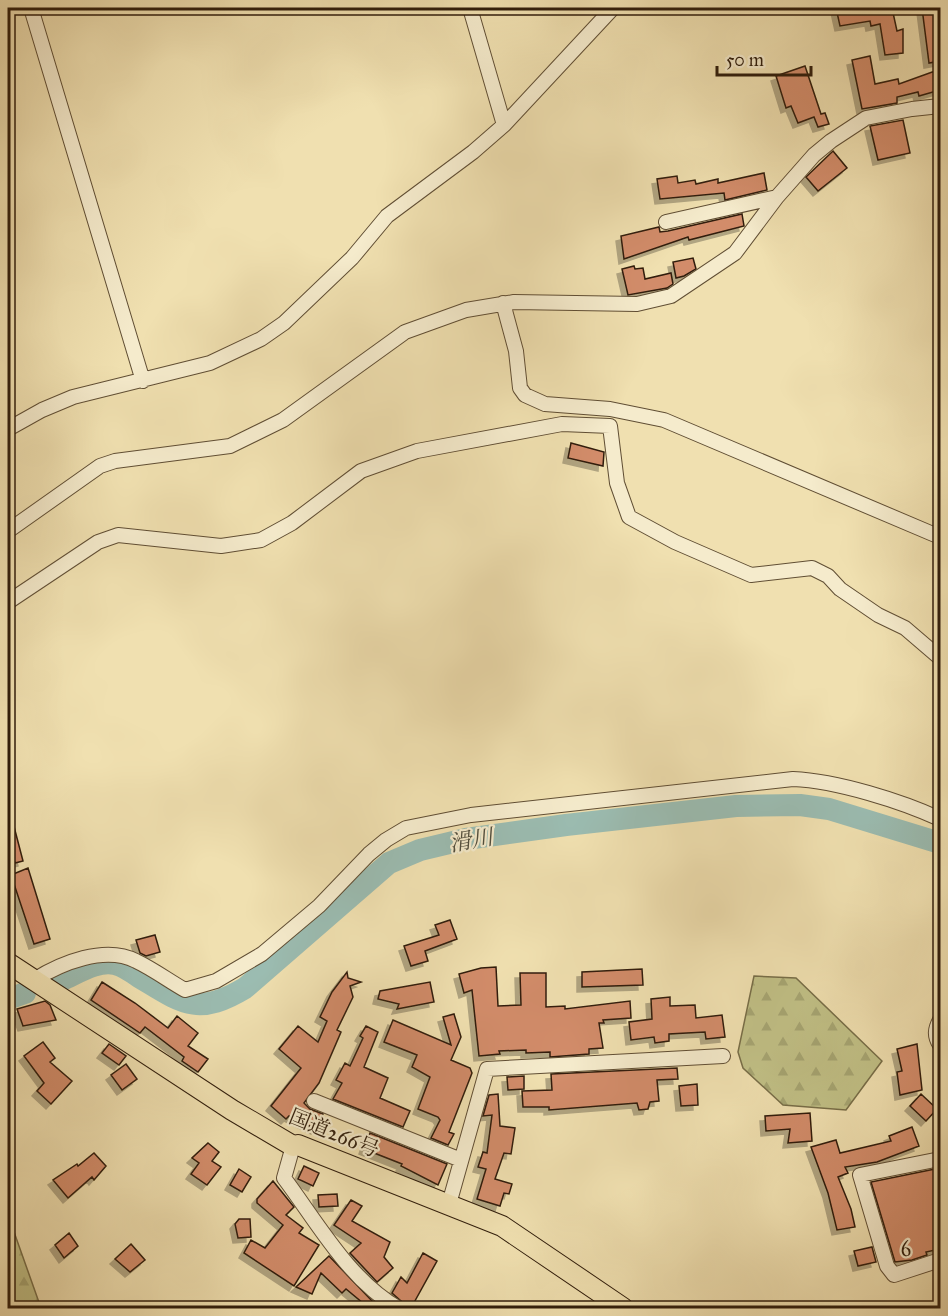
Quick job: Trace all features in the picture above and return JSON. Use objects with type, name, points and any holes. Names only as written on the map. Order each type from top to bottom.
[{"type":"highway","name":"国道266号","points":[[8,963],[232,1110],[293,1146],[298,1145],[483,1217],[522,1237],[623,1308]]},
{"type":"street","points":[[31,8],[143,381]]},
{"type":"street","points":[[470,8],[504,125]]},
{"type":"street","points":[[8,429],[42,410],[73,397],[210,363],[251,344],[284,324],[352,258],[387,216],[473,152],[504,125],[613,8]]},
{"type":"street","points":[[8,531],[100,466],[115,461],[230,446],[283,420],[405,332],[466,310],[503,303],[637,304],[671,296],[735,253],[777,197],[814,155],[866,118],[940,106]]},
{"type":"street","points":[[666,222],[777,197]]},
{"type":"street","points":[[503,303],[516,351],[520,388],[525,395],[545,404],[610,409],[664,420],[940,537]]},
{"type":"street","points":[[8,602],[98,542],[118,535],[221,546],[261,540],[292,523],[361,471],[417,451],[562,424],[610,426],[617,483],[629,516],[675,542],[751,575],[812,568],[828,576],[840,589],[878,615],[905,628],[940,658]]},
{"type":"street","points":[[33,980],[50,969],[92,954],[134,959],[185,990],[216,981],[262,954],[286,935],[386,840],[406,828],[471,814],[793,779],[813,780],[904,804],[940,819]]},
{"type":"street","points":[[940,1020],[936,1028],[936,1039],[940,1045]]},
{"type":"street","points":[[449,1204],[487,1069],[723,1056]]},
{"type":"street","points":[[314,1101],[461,1160]]},
{"type":"street","points":[[293,1146],[284,1178],[346,1262],[386,1301],[398,1308]]},
{"type":"street","name":"6","points":[[940,1160],[860,1175],[886,1266],[894,1275],[940,1260]]},
{"type":"green space","points":[[754,976],[796,978],[882,1061],[846,1110],[783,1105],[743,1068],[738,1052]]},
{"type":"green space","points":[[8,1215],[41,1308],[8,1308]]},
{"type":"building","points":[[836,8],[892,8],[897,31],[903,29],[903,53],[885,55],[880,24],[871,26],[870,21],[840,26]]},
{"type":"building","points":[[922,8],[940,8],[940,61],[929,63]]},
{"type":"building","points":[[870,56],[875,84],[898,79],[899,84],[935,71],[940,90],[919,96],[918,92],[897,97],[897,103],[862,109],[852,60]]},
{"type":"building","points":[[805,66],[821,114],[825,113],[829,124],[818,127],[814,117],[798,123],[791,106],[786,108],[776,76]]},
{"type":"building","points":[[903,120],[910,153],[878,160],[870,126]]},
{"type":"building","points":[[833,151],[847,168],[818,191],[806,177]]},
{"type":"building","points":[[764,173],[767,190],[725,200],[724,193],[660,199],[657,179],[677,176],[678,183],[695,180],[696,184],[718,179],[718,183]]},
{"type":"building","points":[[742,214],[744,226],[689,240],[688,237],[624,259],[621,236],[659,227],[660,232],[668,231]]},
{"type":"building","points":[[693,258],[696,269],[676,278],[673,262]]},
{"type":"building","points":[[634,266],[635,269],[643,268],[645,279],[671,273],[673,284],[667,288],[628,295],[622,269]]},
{"type":"building","points":[[571,443],[604,452],[603,466],[568,458]]},
{"type":"building","points":[[8,815],[11,815],[23,861],[15,863],[8,840]]},
{"type":"building","points":[[28,868],[50,939],[34,944],[11,875]]},
{"type":"building","points":[[450,920],[457,939],[425,951],[428,961],[411,966],[404,946],[439,935],[435,925]]},
{"type":"building","points":[[155,935],[160,952],[146,956],[140,953],[136,940]]},
{"type":"building","points":[[496,967],[498,1006],[521,1005],[520,973],[546,973],[546,1007],[565,1006],[565,1009],[630,1001],[631,1018],[603,1020],[604,1023],[599,1023],[603,1048],[589,1049],[589,1054],[550,1057],[550,1052],[526,1053],[526,1050],[499,1051],[500,1054],[479,1056],[472,990],[464,993],[459,974],[481,968]]},
{"type":"building","points":[[642,969],[643,985],[582,987],[582,972]]},
{"type":"building","points":[[347,972],[348,978],[361,982],[350,986],[353,997],[337,1030],[341,1032],[319,1083],[304,1103],[310,1109],[323,1114],[316,1129],[289,1116],[286,1119],[271,1106],[301,1068],[279,1049],[298,1026],[318,1042],[327,1021],[320,1017],[332,992]]},
{"type":"building","points":[[102,982],[168,1028],[177,1016],[198,1033],[188,1046],[208,1059],[198,1072],[182,1061],[184,1057],[145,1027],[140,1033],[91,1000]]},
{"type":"building","points":[[430,982],[434,1002],[397,1009],[399,1004],[378,999],[380,991]]},
{"type":"building","points":[[670,997],[670,1006],[695,1005],[696,1018],[722,1015],[725,1037],[706,1039],[705,1032],[669,1034],[669,1041],[655,1043],[654,1037],[631,1040],[629,1022],[652,1019],[651,999]]},
{"type":"building","points":[[45,1001],[50,1005],[56,1020],[23,1026],[17,1009]]},
{"type":"building","points":[[454,1014],[461,1037],[451,1060],[470,1068],[472,1073],[449,1132],[454,1134],[448,1145],[431,1138],[440,1120],[438,1117],[418,1109],[430,1077],[412,1067],[417,1055],[384,1042],[393,1020],[451,1045],[443,1017]]},
{"type":"building","points":[[366,1026],[378,1032],[364,1067],[388,1078],[380,1098],[410,1111],[403,1127],[333,1099],[342,1083],[336,1080],[345,1063],[350,1066],[363,1038],[360,1036]]},
{"type":"building","points":[[43,1042],[55,1058],[50,1062],[72,1081],[51,1104],[37,1091],[44,1083],[24,1056]]},
{"type":"building","points":[[109,1044],[126,1056],[119,1065],[102,1053]]},
{"type":"building","points":[[917,1044],[922,1090],[900,1095],[897,1072],[902,1071],[897,1049]]},
{"type":"building","points":[[126,1064],[137,1079],[122,1090],[111,1075]]},
{"type":"building","points":[[677,1068],[678,1079],[657,1080],[659,1101],[650,1102],[648,1109],[639,1110],[637,1103],[549,1110],[549,1107],[523,1107],[522,1091],[552,1090],[551,1074]]},
{"type":"building","points":[[524,1076],[524,1089],[508,1090],[507,1077]]},
{"type":"building","points":[[697,1084],[698,1105],[681,1106],[679,1086]]},
{"type":"building","points":[[498,1094],[500,1126],[515,1128],[511,1154],[504,1153],[495,1179],[512,1184],[509,1194],[504,1193],[500,1206],[477,1199],[486,1169],[478,1167],[483,1152],[487,1153],[492,1115],[483,1116],[489,1095]]},
{"type":"building","points":[[921,1094],[937,1109],[926,1121],[910,1106]]},
{"type":"building","points":[[810,1113],[812,1141],[788,1143],[790,1129],[766,1131],[765,1116]]},
{"type":"building","points":[[912,1127],[919,1146],[877,1162],[845,1167],[848,1173],[838,1177],[851,1209],[855,1227],[837,1230],[828,1193],[811,1147],[836,1140],[840,1153],[891,1141],[889,1136]]},
{"type":"building","points":[[370,1133],[447,1164],[438,1185],[401,1166],[402,1164],[364,1149]]},
{"type":"building","points":[[208,1143],[219,1152],[212,1161],[221,1167],[207,1185],[191,1174],[199,1163],[192,1158]]},
{"type":"building","points":[[94,1153],[106,1166],[94,1180],[92,1177],[68,1198],[53,1180],[77,1164],[78,1166]]},
{"type":"building","points":[[304,1166],[319,1173],[313,1186],[298,1179]]},
{"type":"building","points":[[940,1168],[940,1249],[926,1252],[927,1255],[912,1260],[895,1262],[871,1182]]},
{"type":"building","points":[[239,1169],[251,1177],[242,1192],[230,1185]]},
{"type":"building","points":[[273,1181],[294,1207],[286,1215],[303,1228],[299,1233],[319,1245],[294,1286],[244,1253],[251,1240],[265,1248],[283,1225],[257,1203],[257,1199]]},
{"type":"building","points":[[337,1194],[338,1206],[319,1207],[318,1195]]},
{"type":"building","points":[[351,1200],[362,1206],[352,1221],[390,1242],[384,1257],[393,1268],[377,1282],[350,1253],[361,1243],[334,1225]]},
{"type":"building","points":[[239,1219],[250,1219],[251,1237],[238,1238],[235,1224]]},
{"type":"building","points":[[69,1233],[78,1246],[64,1258],[55,1245]]},
{"type":"building","points":[[131,1244],[145,1260],[130,1272],[115,1259]]},
{"type":"building","points":[[872,1247],[876,1262],[858,1266],[854,1251]]},
{"type":"building","points":[[423,1253],[437,1261],[409,1308],[392,1293],[401,1277],[407,1283]]},
{"type":"building","points":[[329,1256],[374,1303],[369,1308],[346,1289],[342,1293],[321,1273],[312,1294],[296,1287]]},
{"type":"waterway","name":"滑川","points":[[62,980],[95,965],[115,964],[179,1000],[202,1004],[214,1002],[245,988],[389,863],[420,850],[466,839],[736,806],[800,805],[829,809],[940,843]]},
{"type":"waterway","name":"滑川","points":[[8,999],[25,993]]}]
